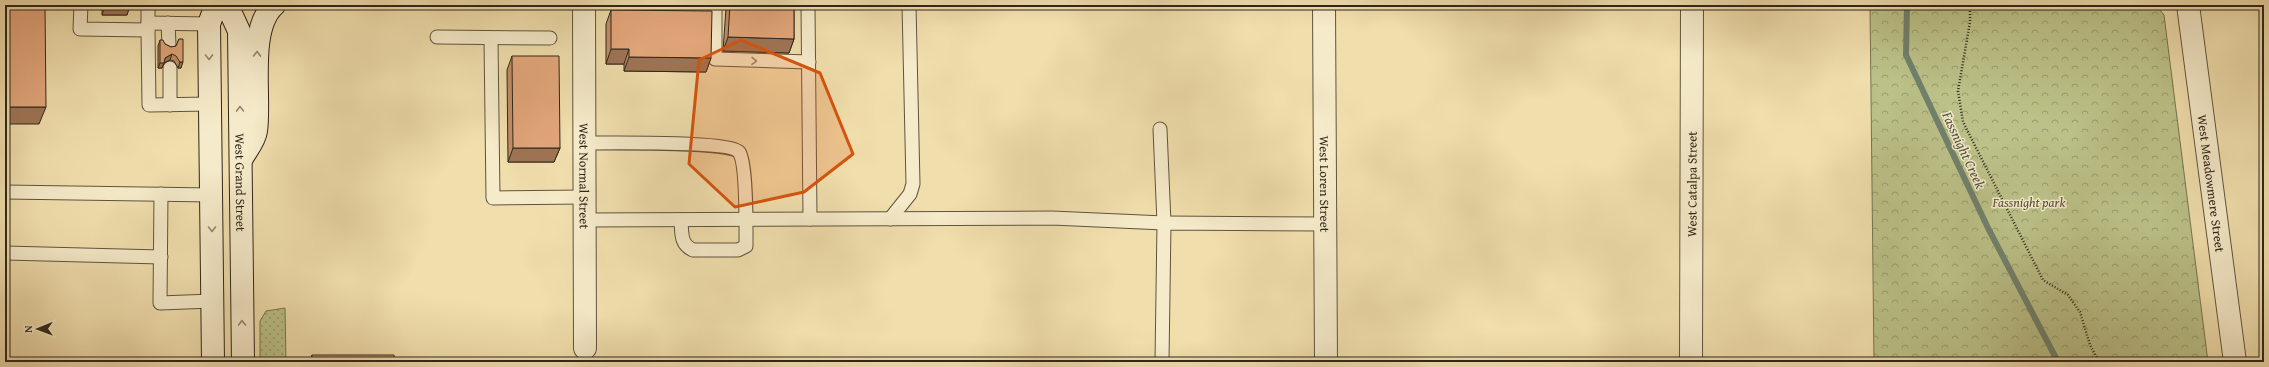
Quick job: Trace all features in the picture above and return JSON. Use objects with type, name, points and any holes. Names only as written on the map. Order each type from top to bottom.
[{"type":"street","name":"West Grand Street","points":[[227,5],[239,31],[243,362]]},
{"type":"street","points":[[241,160],[256,132],[258,44],[268,10],[274,5]]},
{"type":"street","name":"West Normal Street","points":[[584,5],[585,348]]},
{"type":"street","name":"West Loren Street","points":[[1324,5],[1326,362]]},
{"type":"street","name":"West Catalpa Street","points":[[1691,362],[1692,5]]},
{"type":"street","name":"West Meadowmere Street","points":[[2188,5],[2235,362]]},
{"type":"street","points":[[212,14],[210,104],[213,362]]},
{"type":"lane","points":[[81,5],[80,29],[148,27],[212,14]]},
{"type":"lane","points":[[148,5],[149,105],[210,104]]},
{"type":"lane","points":[[715,5],[715,59],[809,62]]},
{"type":"lane","points":[[808,5],[810,219]]},
{"type":"lane","points":[[890,219],[910,194],[913,184],[909,5]]},
{"type":"lane","points":[[168,23],[169,45]]},
{"type":"lane","points":[[437,38],[550,38]]},
{"type":"lane","points":[[491,39],[493,198],[585,197]]},
{"type":"lane","points":[[170,68],[170,105]]},
{"type":"lane","points":[[1160,128],[1164,223],[1162,362]]},
{"type":"lane","points":[[585,143],[704,145],[734,148],[739,152],[742,160],[746,220],[746,246],[738,250],[693,250],[687,247],[682,241],[681,220]]},
{"type":"lane","points":[[5,192],[212,195]]},
{"type":"lane","points":[[161,194],[160,303],[212,301]]},
{"type":"lane","points":[[585,220],[1052,218],[1164,223],[1325,224]]},
{"type":"lane","points":[[5,253],[161,257]]},
{"type":"path","points":[[1970,5],[1970,22],[1958,91],[1963,122],[2043,280],[2068,296],[2080,312],[2090,346],[2099,362]]},
{"type":"highlighted area","points":[[741,40],[820,73],[853,154],[804,192],[735,207],[689,164],[699,60]]},
{"type":"green space","name":"Fassnight park","points":[[1870,5],[2156,5],[2164,15],[2208,362],[1874,362]]},
{"type":"green space","points":[[285,308],[286,362],[260,362],[260,321],[266,311]]},
{"type":"building","points":[[5,5],[45,5],[46,107],[5,107]]},
{"type":"building","points":[[730,5],[794,5],[794,39],[728,37]]},
{"type":"building","points":[[611,10],[712,11],[711,58],[629,57],[629,49],[611,49]]},
{"type":"building","points":[[179,39],[183,39],[183,62],[180,62],[176,56],[172,54],[165,58],[164,63],[160,63],[160,40],[163,40],[165,44],[171,47],[176,46]]},
{"type":"building","points":[[512,56],[559,56],[560,148],[513,148]]},
{"type":"building","points":[[312,355],[394,355],[395,362],[312,362]]},
{"type":"waterway","name":"Fassnight Creek","points":[[1907,5],[1906,55],[1988,228],[2058,362]]}]
